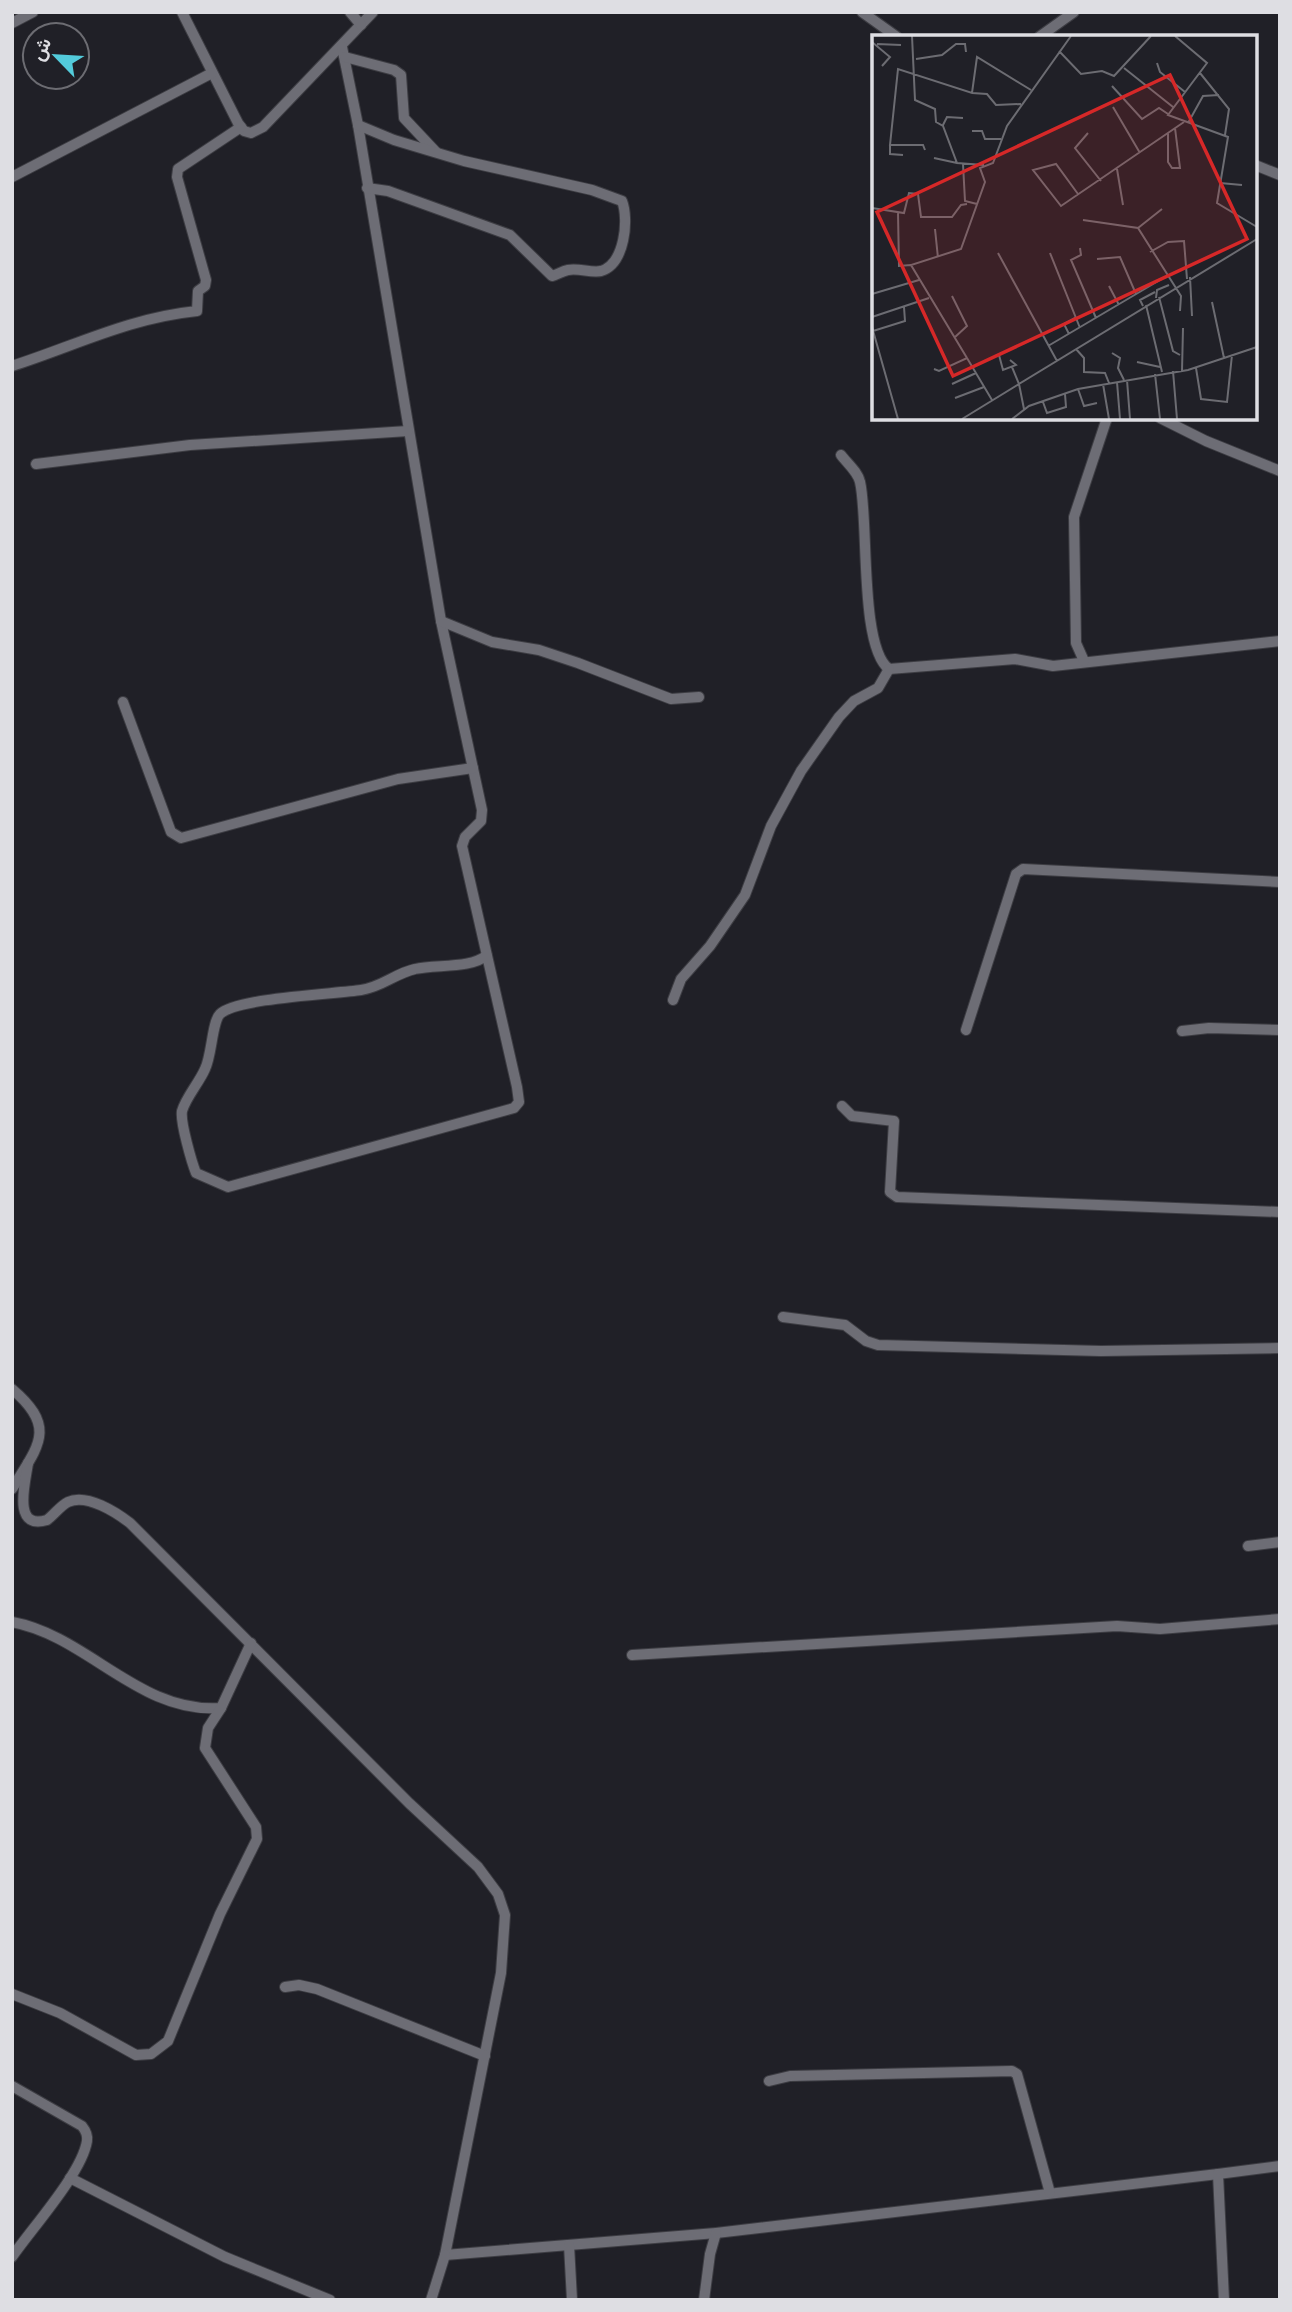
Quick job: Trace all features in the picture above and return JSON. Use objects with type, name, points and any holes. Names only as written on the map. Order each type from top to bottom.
[{"type":"street","points":[[12,23],[33,12]]},
{"type":"street","points":[[182,12],[241,127],[251,133],[263,127],[344,52],[373,12]]},
{"type":"street","points":[[350,12],[362,25]]},
{"type":"street","points":[[862,12],[894,35]]},
{"type":"street","points":[[1042,35],[1074,12]]},
{"type":"street","points":[[344,52],[441,621],[482,816],[462,846],[487,955],[517,1087],[517,1106],[451,1127],[228,1187],[196,1173],[183,1110],[205,1070],[212,1052],[218,1016],[225,1009],[264,1001],[363,990],[382,985],[411,970],[476,962],[487,955]]},
{"type":"street","points":[[344,52],[401,75],[404,118],[436,152]]},
{"type":"street","points":[[12,177],[212,73]]},
{"type":"street","points":[[358,125],[436,152],[592,190],[622,201],[627,214],[619,253],[606,269],[566,270],[552,276],[510,235],[388,191],[367,188]]},
{"type":"street","points":[[12,366],[61,350],[127,323],[197,311],[198,291],[205,286],[205,280],[177,177],[178,169],[241,127]]},
{"type":"street","points":[[1257,166],[1280,175]]},
{"type":"street","points":[[1084,661],[1076,643],[1074,517],[1106,420]]},
{"type":"street","points":[[1164,420],[1206,441],[1280,471]]},
{"type":"street","points":[[36,464],[190,445],[408,430]]},
{"type":"street","points":[[841,456],[860,479],[873,629],[879,655],[889,669]]},
{"type":"street","points":[[441,621],[492,642],[539,650],[578,663],[671,699],[699,697]]},
{"type":"street","points":[[889,669],[1015,659],[1053,666],[1280,641]]},
{"type":"street","points":[[673,1000],[681,979],[710,946],[745,895],[771,826],[801,771],[839,717],[855,701],[878,688],[889,669]]},
{"type":"street","points":[[123,702],[171,832],[181,838],[398,779],[473,768]]},
{"type":"street","points":[[966,1030],[1017,874],[1023,869],[1280,882]]},
{"type":"street","points":[[1182,1031],[1209,1028],[1280,1030]]},
{"type":"street","points":[[842,1106],[852,1116],[894,1121],[890,1192],[897,1197],[1280,1212]]},
{"type":"street","points":[[783,1317],[845,1325],[866,1341],[878,1345],[1101,1351],[1280,1348]]},
{"type":"street","points":[[12,1389],[34,1410],[40,1422],[39,1446],[12,1489]]},
{"type":"street","points":[[28,1463],[21,1500],[25,1512],[32,1519],[47,1520],[67,1503],[75,1500],[118,1514],[251,1643],[410,1804],[478,1867],[494,1887],[505,1915],[506,1939],[445,2255],[431,2300]]},
{"type":"street","points":[[1248,1546],[1280,1542]]},
{"type":"street","points":[[632,1656],[1117,1626],[1160,1629],[1280,1619]]},
{"type":"street","points":[[12,1622],[40,1629],[152,1695],[191,1707],[221,1708]]},
{"type":"street","points":[[12,1994],[61,2013],[136,2055],[150,2054],[167,2041],[220,1914],[257,1839],[256,1827],[205,1748],[208,1728],[221,1708],[251,1643]]},
{"type":"street","points":[[285,1987],[299,1984],[317,1989],[485,2056]]},
{"type":"street","points":[[769,2081],[790,2076],[1012,2071],[1017,2074],[1050,2193]]},
{"type":"street","points":[[12,2086],[67,2116],[87,2133],[87,2142],[70,2178],[12,2257]]},
{"type":"street","points":[[445,2255],[716,2233],[1280,2166]]},
{"type":"street","points":[[1218,2174],[1224,2300]]},
{"type":"street","points":[[70,2178],[213,2251],[330,2300]]},
{"type":"street","points":[[704,2300],[710,2254],[716,2233]]},
{"type":"street","points":[[569,2245],[572,2300]]}]
